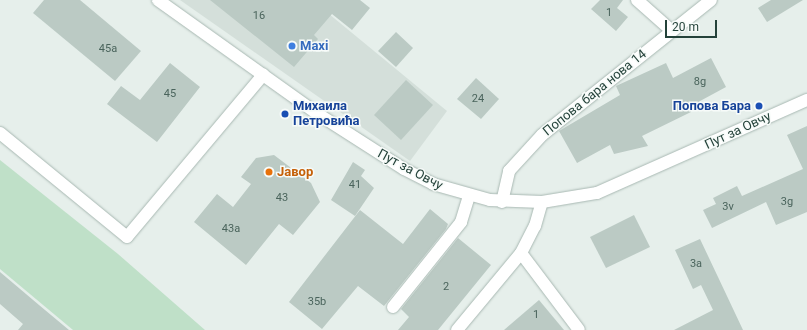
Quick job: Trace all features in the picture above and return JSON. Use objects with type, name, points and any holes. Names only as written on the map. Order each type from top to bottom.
[{"type":"street","name":"Пут за Овчу","points":[[158,0],[263,75],[404,169],[433,184],[469,196],[502,202],[542,202],[579,197],[612,187],[807,100]]},
{"type":"street","points":[[637,0],[672,31]]},
{"type":"street","name":"Попова бара нова 14","points":[[502,202],[509,171],[525,152],[711,0]]},
{"type":"street","points":[[0,134],[127,237],[263,75]]},
{"type":"street","points":[[393,307],[461,222],[469,196]]},
{"type":"street","points":[[457,330],[521,253],[536,226],[542,202]]},
{"type":"street","points":[[521,253],[579,330]]},
{"type":"shaded area","points":[[180,0],[312,0],[447,111],[410,161]]},
{"type":"green space","points":[[0,160],[118,254],[205,330],[73,330],[0,269]]},
{"type":"building","points":[[44,0],[80,0],[141,51],[115,81],[33,13]]},
{"type":"building","points":[[210,0],[360,0],[370,8],[352,30],[332,14],[314,35],[318,39],[294,67]]},
{"type":"building","points":[[600,0],[623,0],[617,8],[628,17],[616,31],[591,9]]},
{"type":"building","points":[[771,0],[803,0],[767,22],[758,8]]},
{"type":"building","points":[[396,32],[413,48],[396,67],[378,51]]},
{"type":"building","points":[[711,58],[726,87],[689,107],[691,112],[642,136],[648,146],[614,154],[610,145],[577,163],[559,131],[620,95],[616,86],[666,63],[673,78]]},
{"type":"building","points":[[170,63],[200,87],[157,142],[107,104],[121,86],[140,100]]},
{"type":"building","points":[[476,78],[499,99],[481,119],[457,99]]},
{"type":"building","points":[[406,80],[433,105],[401,140],[374,115]]},
{"type":"building","points":[[807,126],[807,212],[776,225],[766,202],[712,228],[703,210],[716,204],[713,198],[737,186],[742,196],[803,169],[787,135]]},
{"type":"building","points":[[274,155],[311,183],[320,202],[293,235],[279,224],[246,265],[194,222],[217,194],[233,207],[251,184],[241,177],[256,158]]},
{"type":"building","points":[[353,162],[365,170],[361,176],[374,188],[355,216],[331,200]]},
{"type":"building","points":[[430,209],[448,224],[446,229],[384,306],[358,286],[322,329],[289,302],[360,210],[403,244]]},
{"type":"building","points":[[634,215],[650,247],[606,268],[590,237]]},
{"type":"building","points":[[458,238],[491,265],[438,330],[398,330],[409,317],[401,309]]},
{"type":"building","points":[[700,239],[743,330],[674,330],[713,310],[701,285],[693,289],[675,250]]},
{"type":"building","points":[[0,272],[69,330],[18,330],[23,324],[0,304]]},
{"type":"building","points":[[539,300],[564,330],[504,330]]},
{"type":"place","name":"Maxi","points":[[292,46]]},
{"type":"place","name":"Попова Бара","points":[[759,106]]},
{"type":"place","name":"Михаила Петровића","points":[[285,114]]},
{"type":"place","name":"Јавор","points":[[269,172]]}]
